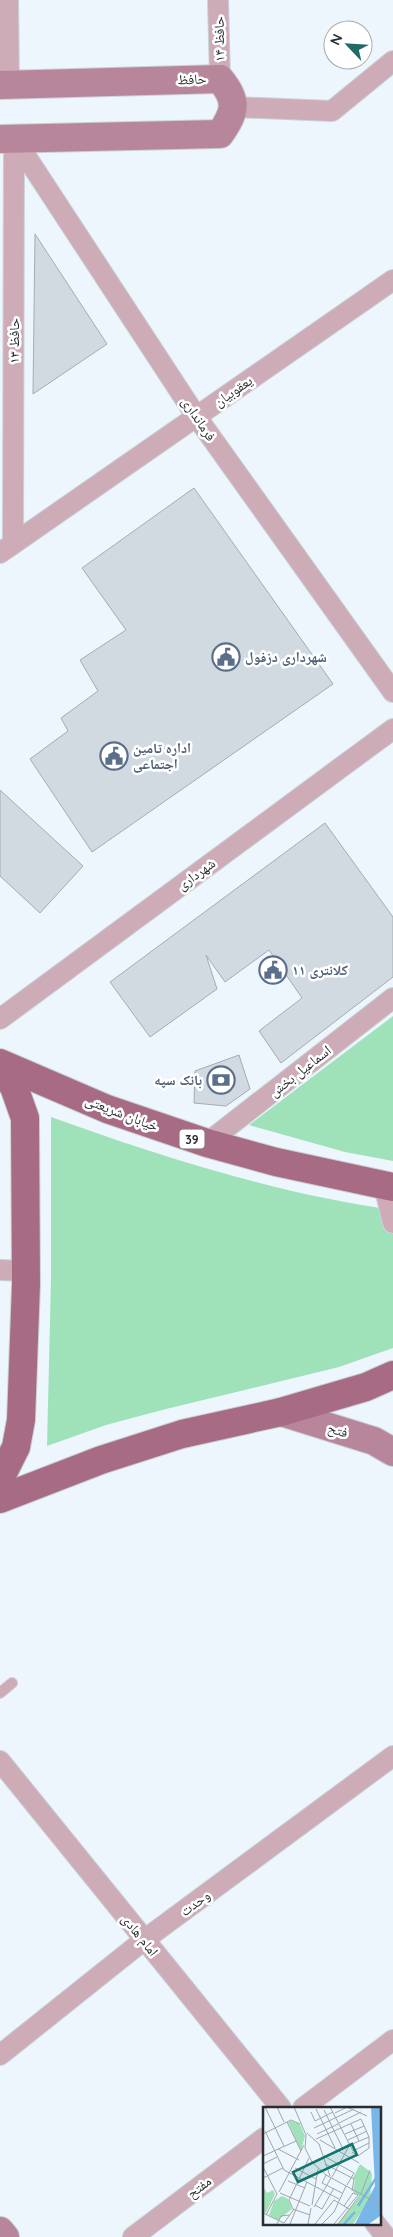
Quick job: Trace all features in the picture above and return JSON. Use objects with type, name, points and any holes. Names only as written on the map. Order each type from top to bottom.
[{"type":"main road","name":"خیابان شریعتی","points":[[0,1065],[108,1109],[207,1144],[276,1162],[389,1187]]},
{"type":"main road","points":[[0,1065],[14,1087],[25,1118],[13,1271],[21,1420],[16,1447],[0,1479]]},
{"type":"main road","points":[[0,1499],[128,1451],[182,1434],[280,1412],[366,1387],[393,1375]]},
{"type":"street","points":[[5,85],[8,0]]},
{"type":"street","name":"حافظ ۱۴","points":[[218,0],[220,78]]},
{"type":"street","points":[[7,138],[220,134],[230,120],[234,107],[332,111],[393,61]]},
{"type":"street","name":"حافظ","points":[[5,85],[220,78],[232,93],[234,107]]},
{"type":"street","name":"حافظ ۱۳","points":[[7,138],[7,549]]},
{"type":"street","name":"فرمانداری","points":[[7,138],[196,416],[393,692]]},
{"type":"street","name":"یعقوبیان","points":[[7,549],[393,280]]},
{"type":"street","name":"شهرداری","points":[[0,1019],[393,729]]},
{"type":"street","name":"اسماعیل بخش","points":[[207,1144],[393,998]]},
{"type":"street","points":[[389,1187],[393,1223]]},
{"type":"street","name":"فتح","points":[[280,1412],[374,1441],[393,1452]]},
{"type":"street","name":"وحدت","points":[[0,2055],[144,1940],[393,1756]]},
{"type":"street","name":"امام هادی","points":[[0,1760],[280,2107]]},
{"type":"street","points":[[304,2107],[393,2040]]},
{"type":"street","name":"مفتح","points":[[134,2237],[263,2139]]},
{"type":"street","points":[[376,2224],[386,2237]]},
{"type":"street","points":[[0,2231],[5,2237]]},
{"type":"lane","points":[[0,1693],[12,1684]]},
{"type":"green space","points":[[393,1016],[393,1161],[345,1152],[249,1125]]},
{"type":"green space","points":[[51,1117],[134,1146],[263,1184],[350,1203],[393,1210],[393,1348],[339,1367],[106,1425],[47,1446],[51,1279]]},
{"type":"building","points":[[35,234],[107,344],[33,394]]},
{"type":"building","points":[[194,488],[333,684],[92,852],[30,759],[68,731],[61,718],[98,691],[80,660],[126,630],[82,568]]},
{"type":"building","points":[[0,790],[83,866],[40,913],[0,876]]},
{"type":"building","points":[[325,823],[393,917],[393,977],[281,1063],[259,1031],[302,998],[269,950],[225,982],[206,955],[217,989],[150,1037],[110,982]]},
{"type":"building","name":"بانک سپه","points":[[239,1055],[250,1089],[226,1106],[194,1103],[195,1071]]},
{"type":"place","name":"شهرداری دزفول","points":[[226,657]]},
{"type":"place","name":"اداره تامین اجتماعی","points":[[114,756]]},
{"type":"place","name":"کلانتری ۱۱","points":[[273,970]]},
{"type":"place","name":"بانک سپه","points":[[221,1080]]}]
